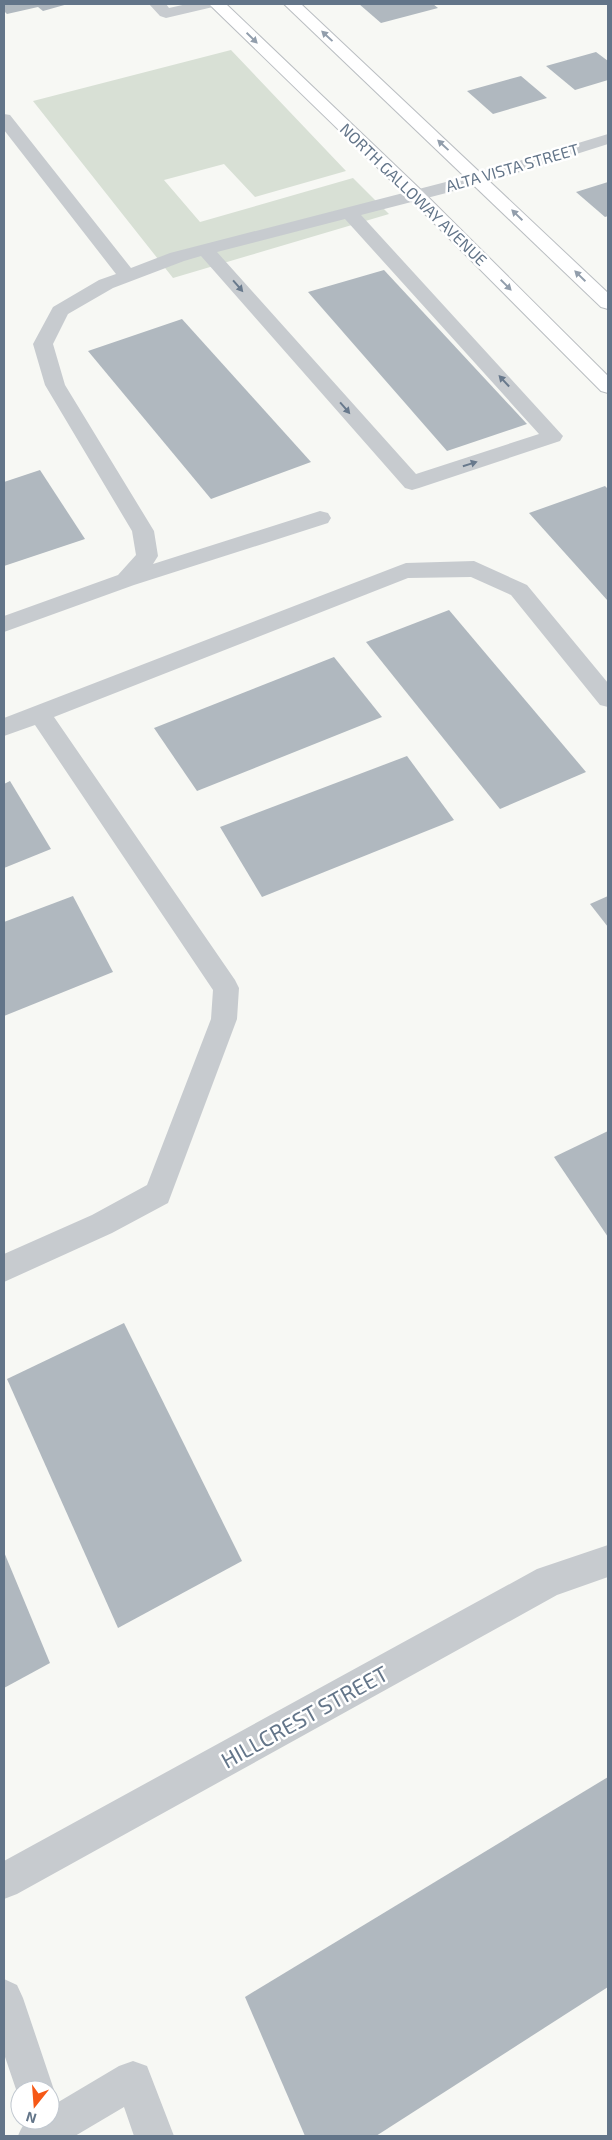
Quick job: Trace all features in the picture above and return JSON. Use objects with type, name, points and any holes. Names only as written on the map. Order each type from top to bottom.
[{"type":"main road","name":"NORTH GALLOWAY AVENUE","points":[[217,4],[416,195],[608,387]]},
{"type":"main road","points":[[292,4],[608,303]]},
{"type":"street","points":[[157,4],[166,13],[207,4]]},
{"type":"street","points":[[4,119],[127,276]]},
{"type":"street","name":"ALTA VISTA STREET","points":[[126,580],[147,556],[143,531],[55,385],[44,344],[60,311],[106,284],[177,257],[478,179],[608,139]]},
{"type":"street","points":[[205,250],[412,483],[554,436],[350,212]]},
{"type":"street","points":[[4,624],[126,580],[320,518]]},
{"type":"street","points":[[4,727],[406,571],[474,569],[519,590],[608,699]]},
{"type":"street","points":[[4,1268],[102,1224],[158,1194],[224,1019],[226,988],[40,714]]},
{"type":"street","name":"HILLCREST STREET","points":[[4,1882],[549,1581],[608,1561]]},
{"type":"street","points":[[4,1998],[32,2080]]},
{"type":"street","points":[[60,2120],[133,2080],[154,2136]]},
{"type":"shaded area","points":[[231,50],[346,171],[255,197],[224,164],[164,180],[200,222],[353,178],[389,214],[173,278],[33,101]]},
{"type":"building","points":[[4,4],[68,4],[43,11],[38,7],[7,14],[4,11]]},
{"type":"building","points":[[359,4],[433,4],[438,8],[381,23]]},
{"type":"building","points":[[596,52],[608,61],[608,80],[575,90],[546,66]]},
{"type":"building","points":[[521,76],[547,98],[493,114],[467,91]]},
{"type":"building","points":[[608,182],[608,216],[605,217],[576,192]]},
{"type":"building","points":[[384,270],[527,424],[447,451],[308,292]]},
{"type":"building","points":[[182,319],[311,462],[211,499],[88,351]]},
{"type":"building","points":[[40,470],[85,539],[4,566],[4,482]]},
{"type":"building","points":[[605,486],[608,489],[608,601],[529,513]]},
{"type":"building","points":[[449,610],[586,772],[500,809],[366,642]]},
{"type":"building","points":[[334,657],[382,717],[197,791],[154,728]]},
{"type":"building","points":[[407,756],[454,820],[262,897],[220,827]]},
{"type":"building","points":[[10,781],[51,849],[4,868],[4,784]]},
{"type":"building","points":[[73,896],[113,972],[4,1016],[4,922]]},
{"type":"building","points":[[608,896],[608,927],[590,904]]},
{"type":"building","points":[[608,1131],[608,1237],[554,1157]]},
{"type":"building","points":[[124,1323],[242,1561],[118,1628],[7,1379]]},
{"type":"building","points":[[4,1552],[50,1663],[4,1688]]},
{"type":"building","points":[[608,1777],[608,1987],[376,2136],[305,2136],[245,1997]]}]
